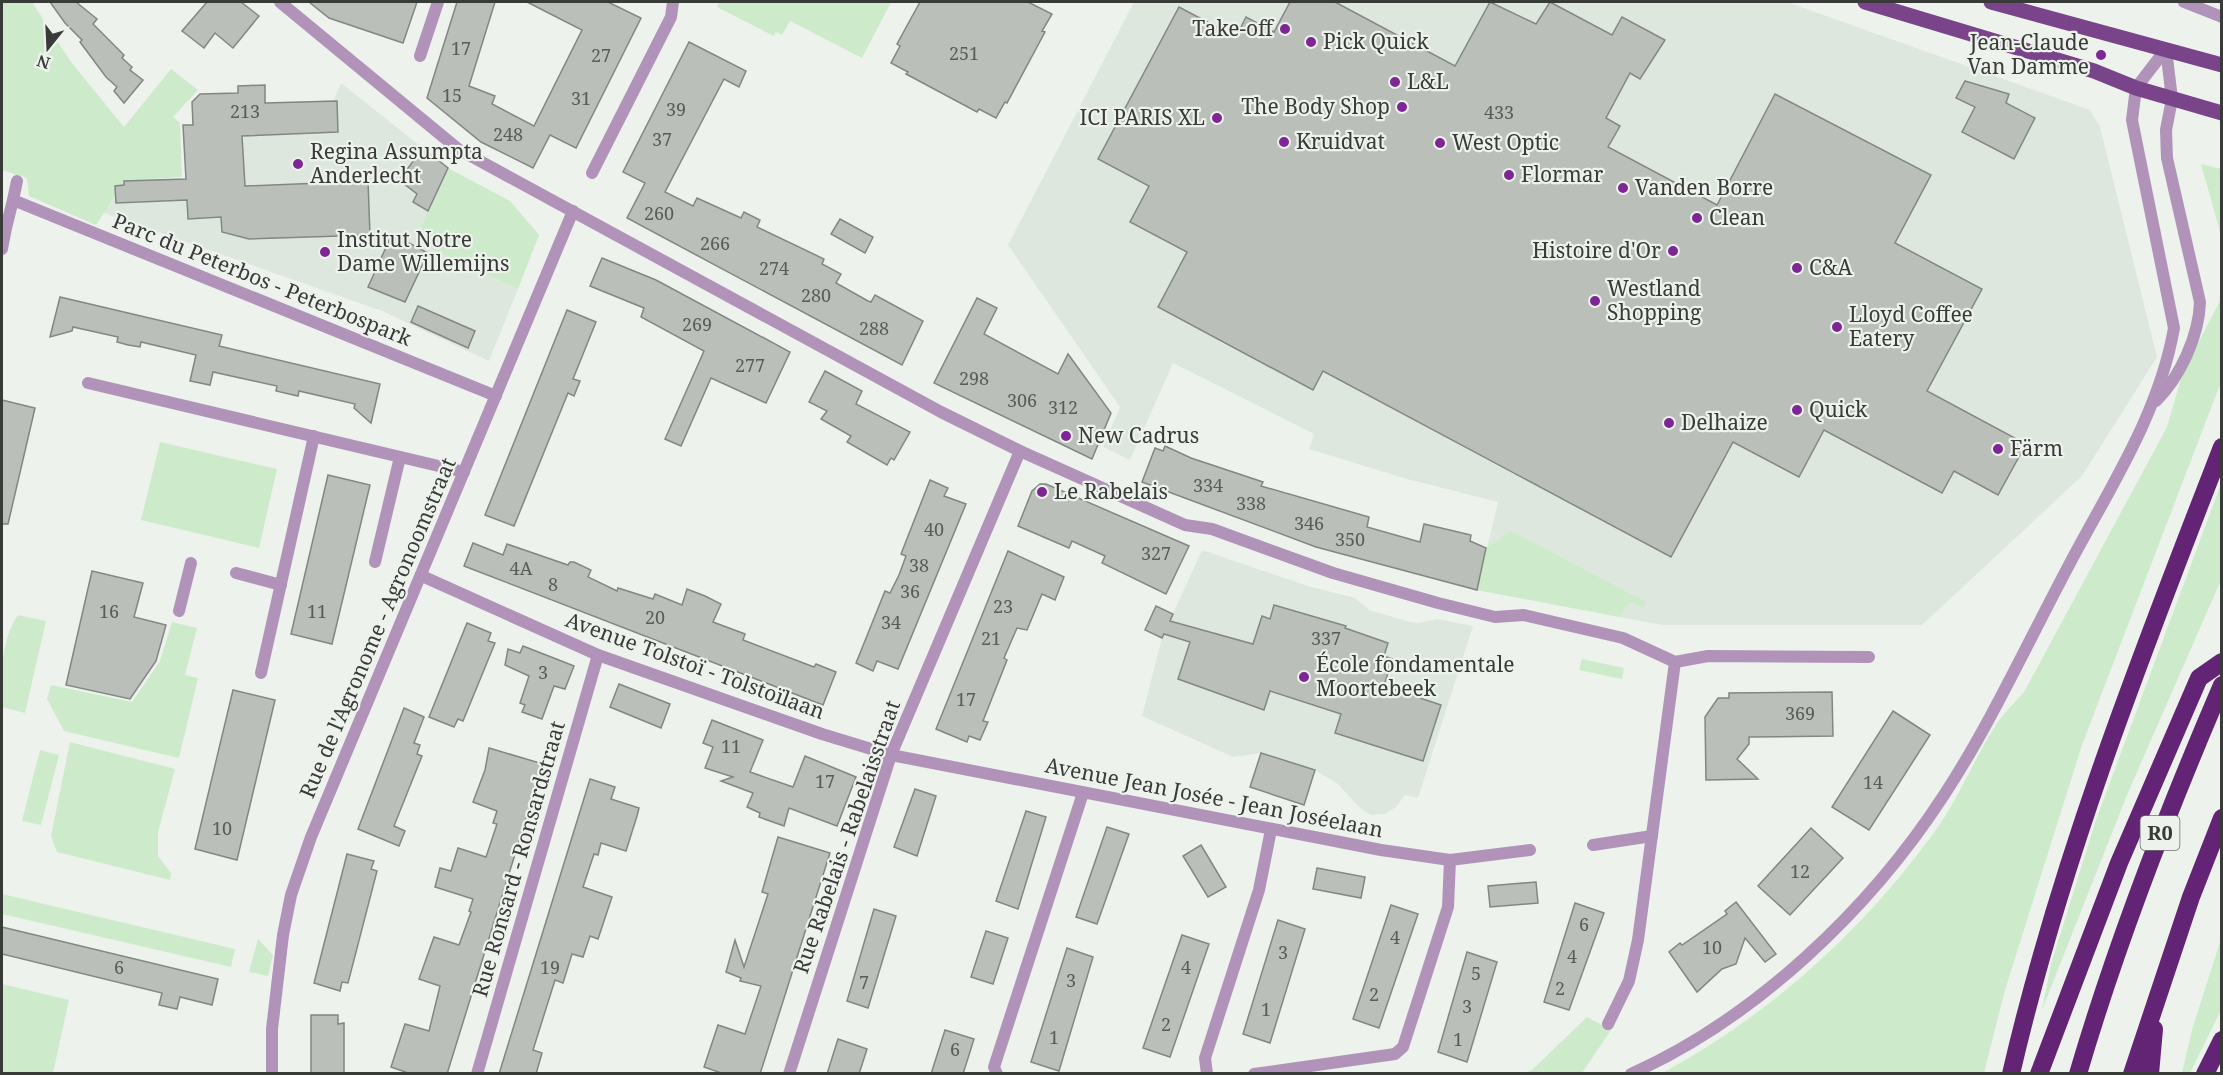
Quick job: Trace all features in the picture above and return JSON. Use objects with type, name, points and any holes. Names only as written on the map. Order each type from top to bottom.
[{"type":"highway","points":[[2011,1074],[2027,1005],[2065,876],[2116,724],[2222,447]]},
{"type":"highway","points":[[2039,1074],[2115,873],[2194,689],[2199,678],[2222,662]]},
{"type":"highway","name":"R0","points":[[2078,1074],[2104,984],[2167,814],[2222,685]]},
{"type":"highway","name":"R0","points":[[2132,1074],[2191,897],[2222,818]]},
{"type":"highway","points":[[2150,1074],[2156,1000]]},
{"type":"highway","points":[[2205,1074],[2222,1040]]},
{"type":"main road","points":[[1865,2],[2094,71],[2136,88],[2222,114]]},
{"type":"main road","points":[[1991,2],[2222,65]]},
{"type":"street","points":[[279,2],[459,149],[857,367],[1020,451],[1185,525],[1212,529],[1333,573],[1438,603],[1495,616],[1524,615],[1623,638],[1675,662],[1708,656],[1869,657]]},
{"type":"street","points":[[420,56],[438,2]]},
{"type":"street","points":[[592,173],[671,17],[673,2]]},
{"type":"street","points":[[2184,2],[2222,16]]},
{"type":"street","points":[[1631,1074],[1690,1042],[1754,999],[1809,954],[1849,915],[1895,862],[1944,795],[2155,402],[2169,355],[2174,328],[2132,120],[2136,88],[2166,49]]},
{"type":"street","points":[[2155,402],[2169,388],[2195,333],[2199,316],[2199,302],[2167,158],[2166,130],[2172,99],[2166,49]]},
{"type":"street","points":[[2,249],[4,227],[17,181]]},
{"type":"street","name":"Parc du Peterbos - Peterbospark","points":[[13,200],[496,396]]},
{"type":"street","name":"Rue de l'Agronome - Agronoomstraat","points":[[272,1074],[276,982],[291,895],[311,837],[573,211]]},
{"type":"street","points":[[88,383],[464,472]]},
{"type":"street","points":[[261,673],[314,436]]},
{"type":"street","name":"Rue Rabelais - Rabelaisstraat","points":[[789,1074],[891,755],[1020,451]]},
{"type":"street","points":[[375,562],[400,457]]},
{"type":"street","points":[[179,611],[191,563]]},
{"type":"street","points":[[236,573],[281,585]]},
{"type":"street","name":"Avenue Tolstoï - Tolstoïlaan","points":[[422,576],[598,655],[822,734],[891,755]]},
{"type":"street","name":"Rue Ronsard - Ronsardstraat","points":[[477,1074],[598,655]]},
{"type":"street","points":[[1608,1024],[1629,981],[1638,940],[1675,662]]},
{"type":"street","name":"Avenue Jean Josée - Jean Joséelaan","points":[[891,755],[1271,830],[1450,860],[1530,850]]},
{"type":"street","points":[[997,1074],[994,1067],[1083,793]]},
{"type":"street","points":[[1207,1074],[1205,1058],[1259,890],[1271,830]]},
{"type":"street","points":[[1593,845],[1652,836]]},
{"type":"street","points":[[1254,1074],[1395,1054],[1402,1047],[1448,907],[1450,860]]},
{"type":"shaded area","name":"Westland Shopping","points":[[1134,2],[1787,2],[2090,110],[2100,127],[2157,357],[2082,476],[1922,625],[1662,625],[1477,590],[1498,502],[1407,479],[1309,449],[1314,434],[1173,363],[1130,460],[1103,447],[1120,407],[1008,245]]},
{"type":"shaded area","points":[[341,83],[448,168],[414,241],[518,289],[489,361],[382,311],[104,213],[115,197],[115,186],[124,185],[124,181],[177,179],[177,196],[187,195],[183,125],[197,125],[239,104],[238,86],[265,85],[265,103],[334,100]]},
{"type":"shaded area","name":"École fondamentale Moortebeek","points":[[1202,550],[1311,587],[1355,598],[1369,610],[1410,622],[1419,623],[1437,619],[1473,626],[1418,798],[1405,795],[1396,807],[1384,814],[1371,815],[1360,808],[1338,784],[1315,770],[1304,805],[1250,787],[1261,753],[1233,757],[1142,716],[1162,638]]},
{"type":"green space","points":[[2,2],[32,2],[71,62],[124,127],[171,69],[198,90],[173,117],[180,123],[182,177],[124,181],[123,185],[115,185],[115,196],[96,225],[29,196],[27,178],[2,170]]},
{"type":"green space","points":[[719,2],[891,2],[862,58],[790,21],[782,35],[776,32],[774,36],[717,7]]},
{"type":"green space","points":[[2201,164],[2221,169],[2221,235]]},
{"type":"green space","points":[[448,168],[510,201],[539,235],[518,289],[414,241]]},
{"type":"green space","points":[[2221,299],[2221,382],[2082,745],[2005,990],[1984,1073],[1661,1074],[1739,1026],[1810,969],[1875,905],[1933,834],[1997,723],[2024,692],[2167,427],[2183,372]]},
{"type":"green space","points":[[160,442],[277,469],[259,548],[141,520]]},
{"type":"green space","points":[[2221,484],[2221,580],[2127,795],[2042,1010],[2051,964],[2096,820]]},
{"type":"green space","points":[[1511,531],[1646,602],[1643,608],[1630,602],[1620,617],[1477,590],[1486,548]]},
{"type":"green space","points":[[18,615],[46,621],[25,713],[2,707],[5,648],[12,625]]},
{"type":"green space","points":[[172,622],[197,628],[185,675],[198,678],[179,758],[64,731],[47,699],[51,685],[132,702],[160,661]]},
{"type":"green space","points":[[1582,659],[1624,668],[1622,679],[1579,670]]},
{"type":"green space","points":[[70,742],[175,769],[158,832],[158,856],[171,873],[170,880],[57,852],[51,836]]},
{"type":"green space","points":[[40,750],[59,755],[41,825],[22,821]]},
{"type":"green space","points":[[2,894],[235,949],[231,967],[2,914]]},
{"type":"green space","points":[[258,939],[273,955],[268,976],[249,972]]},
{"type":"green space","points":[[2221,939],[2221,1010],[2190,1073],[2182,1073],[2192,1030]]},
{"type":"green space","points":[[2,984],[69,1000],[53,1073],[2,1073]]},
{"type":"green space","points":[[1587,1017],[1611,1030],[1582,1073],[1522,1074],[1532,1070]]},
{"type":"building","points":[[50,2],[76,2],[97,19],[93,24],[124,55],[122,58],[132,67],[130,70],[143,80],[124,103],[114,91],[117,87],[106,77],[80,42],[82,40],[65,23]]},
{"type":"building","points":[[207,2],[241,2],[259,16],[233,48],[215,33],[204,48],[182,31]]},
{"type":"building","points":[[309,2],[417,2],[403,43],[329,18]]},
{"type":"building","points":[[457,2],[495,2],[469,86],[495,96],[492,104],[534,126],[582,30],[527,2],[608,2],[641,18],[576,148],[550,135],[533,168],[481,142],[427,98]]},
{"type":"building","points":[[920,2],[1028,2],[1052,14],[1042,31],[1045,32],[1007,103],[1005,102],[996,118],[979,109],[977,112],[906,74],[908,72],[891,63],[900,46],[897,44]]},
{"type":"building","points":[[1290,2],[1335,2],[1455,66],[1490,2],[1536,24],[1550,2],[1612,35],[1622,17],[1665,40],[1640,79],[1630,73],[1606,118],[1620,126],[1608,147],[1717,205],[1775,94],[1931,175],[1895,243],[1982,289],[1927,391],[2026,444],[1998,495],[1954,471],[1942,493],[1824,430],[1799,477],[1733,442],[1671,557],[1323,371],[1313,390],[1158,307],[1187,252],[1130,222],[1149,186],[1098,159],[1179,7],[1236,37],[1246,17],[1274,32]]},
{"type":"building","points":[[689,42],[746,71],[739,87],[724,79],[665,192],[693,206],[697,198],[741,218],[744,212],[760,220],[757,227],[824,259],[822,264],[841,274],[836,283],[871,302],[875,295],[923,321],[902,365],[627,218],[645,183],[623,172]]},
{"type":"building","points":[[1965,81],[2009,94],[2006,103],[2035,118],[2014,159],[1962,132],[1975,107],[1956,98]]},
{"type":"building","points":[[265,85],[265,103],[337,101],[338,132],[242,136],[245,186],[368,181],[370,235],[249,239],[222,232],[221,217],[188,219],[187,200],[116,203],[115,186],[124,185],[124,181],[186,179],[183,125],[193,125],[192,102],[200,94],[238,93],[238,86]]},
{"type":"building","points":[[423,148],[448,168],[428,211],[413,202],[417,194],[399,180]]},
{"type":"building","points":[[840,219],[873,237],[865,253],[831,234]]},
{"type":"building","points":[[392,234],[428,253],[405,302],[368,287]]},
{"type":"building","points":[[602,258],[656,280],[790,352],[766,403],[711,378],[681,446],[665,439],[704,351],[641,317],[644,308],[590,286]]},
{"type":"building","points":[[60,297],[222,335],[219,346],[380,384],[371,423],[354,408],[355,404],[299,391],[298,396],[276,391],[277,386],[213,372],[210,385],[190,381],[196,355],[141,342],[140,347],[128,345],[117,342],[118,337],[73,327],[72,331],[50,337]]},
{"type":"building","points":[[977,298],[997,308],[984,334],[1058,374],[1068,354],[1111,413],[1092,459],[934,383]]},
{"type":"building","points":[[418,306],[475,331],[468,348],[411,322]]},
{"type":"building","points":[[567,310],[596,322],[573,379],[580,381],[574,396],[568,393],[514,526],[485,515]]},
{"type":"building","points":[[825,371],[862,391],[856,404],[910,432],[894,460],[891,458],[887,465],[847,442],[851,436],[821,419],[827,411],[809,402]]},
{"type":"building","points":[[2,400],[35,408],[8,524],[2,524]]},
{"type":"building","points":[[1165,446],[1191,458],[1263,482],[1261,486],[1369,517],[1367,527],[1420,542],[1424,524],[1471,535],[1470,541],[1486,548],[1477,590],[1316,547],[1142,482],[1155,448],[1163,451]]},
{"type":"building","points":[[328,475],[370,485],[332,644],[291,634]]},
{"type":"building","points":[[930,480],[948,488],[944,496],[966,504],[898,669],[877,661],[873,671],[856,663],[885,591],[890,593],[899,575],[906,556],[901,554]]},
{"type":"building","points":[[1040,484],[1046,484],[1189,546],[1166,594],[1102,563],[1105,556],[1072,541],[1069,548],[1018,526],[1032,491]]},
{"type":"building","points":[[473,543],[503,555],[507,544],[568,565],[574,562],[591,570],[588,577],[617,591],[618,588],[653,599],[655,594],[682,605],[687,589],[705,596],[721,604],[713,622],[745,634],[743,640],[814,667],[816,664],[836,672],[823,705],[464,566]]},
{"type":"building","points":[[1008,551],[1064,577],[1055,600],[1042,594],[1027,630],[1017,628],[1004,658],[1007,660],[983,721],[988,722],[980,740],[969,736],[967,742],[936,729]]},
{"type":"building","points":[[92,571],[143,583],[134,617],[166,625],[156,661],[130,699],[66,685]]},
{"type":"building","points":[[1274,605],[1346,626],[1345,628],[1388,643],[1384,656],[1392,659],[1384,686],[1441,705],[1423,761],[1335,733],[1341,714],[1270,691],[1264,710],[1178,679],[1190,642],[1164,634],[1162,638],[1145,630],[1156,606],[1173,614],[1170,621],[1253,644],[1262,616],[1270,619]]},
{"type":"building","points":[[467,623],[491,633],[488,641],[495,643],[463,721],[458,719],[454,727],[429,717]]},
{"type":"building","points":[[523,646],[574,666],[565,689],[554,686],[542,719],[522,712],[525,705],[520,703],[529,676],[505,665],[508,649],[520,653]]},
{"type":"building","points":[[619,684],[670,704],[661,728],[610,707]]},
{"type":"building","points":[[233,690],[275,700],[237,860],[195,849]]},
{"type":"building","points":[[1832,692],[1833,736],[1749,737],[1749,744],[1737,759],[1758,779],[1706,780],[1705,717],[1718,698],[1729,698],[1729,693]]},
{"type":"building","points":[[404,708],[424,717],[414,743],[420,745],[417,754],[422,756],[394,826],[405,831],[399,846],[358,829]]},
{"type":"building","points":[[1893,711],[1930,735],[1869,830],[1832,807]]},
{"type":"building","points":[[712,720],[763,740],[750,772],[793,787],[805,756],[856,777],[837,826],[789,808],[784,826],[759,817],[760,813],[747,807],[753,793],[721,781],[733,777],[705,768],[713,747],[703,743]]},
{"type":"building","points":[[489,748],[543,764],[447,1074],[411,1074],[391,1067],[405,1024],[429,1031],[440,986],[419,979],[434,937],[459,945],[471,912],[469,911],[473,899],[435,887],[440,868],[451,871],[458,848],[486,857],[497,824],[493,823],[497,811],[473,802],[485,770]]},
{"type":"building","points":[[1261,753],[1315,770],[1304,805],[1250,787]]},
{"type":"building","points":[[590,779],[615,787],[611,799],[639,808],[637,816],[626,851],[601,843],[598,855],[594,854],[583,887],[612,897],[598,939],[590,936],[583,957],[572,954],[563,983],[555,980],[533,1050],[542,1053],[536,1074],[499,1074]]},
{"type":"building","points":[[915,789],[936,796],[917,856],[894,847]]},
{"type":"building","points":[[1026,811],[1046,817],[1018,909],[996,901]]},
{"type":"building","points":[[1107,827],[1129,834],[1097,924],[1076,917]]},
{"type":"building","points":[[1811,828],[1843,858],[1790,915],[1758,886]]},
{"type":"building","points":[[778,837],[830,853],[760,1074],[724,1074],[704,1067],[718,1025],[745,1034],[761,986],[740,981],[741,978],[726,972],[735,940],[744,967],[768,894],[762,892]]},
{"type":"building","points":[[1201,845],[1226,887],[1208,897],[1183,856]]},
{"type":"building","points":[[347,854],[374,861],[371,869],[377,871],[348,983],[342,982],[340,991],[314,983]]},
{"type":"building","points":[[1317,868],[1365,877],[1361,898],[1313,889]]},
{"type":"building","points":[[1536,882],[1538,903],[1490,907],[1488,886]]},
{"type":"building","points":[[1736,902],[1776,954],[1765,962],[1745,938],[1736,964],[1722,969],[1697,992],[1669,952],[1727,914],[1725,911]]},
{"type":"building","points":[[1575,903],[1604,913],[1569,1010],[1544,1002]]},
{"type":"building","points":[[1391,905],[1418,914],[1379,1028],[1353,1019]]},
{"type":"building","points":[[874,909],[896,916],[868,1008],[847,1001]]},
{"type":"building","points":[[1278,920],[1305,929],[1270,1043],[1243,1034]]},
{"type":"building","points":[[2,927],[218,979],[212,1005],[180,997],[177,1009],[159,1005],[162,993],[2,954]]},
{"type":"building","points":[[986,931],[1008,938],[993,984],[971,977]]},
{"type":"building","points":[[1182,935],[1209,944],[1170,1057],[1143,1048]]},
{"type":"building","points":[[1067,948],[1093,957],[1059,1071],[1031,1062]]},
{"type":"building","points":[[1467,952],[1497,962],[1467,1062],[1438,1052]]},
{"type":"building","points":[[311,1015],[338,1015],[338,1024],[344,1023],[344,1074],[311,1074]]},
{"type":"building","points":[[945,1030],[974,1039],[963,1074],[931,1074]]},
{"type":"building","points":[[838,1039],[867,1049],[859,1074],[827,1074]]},
{"type":"place","name":"Take-off","points":[[1285,29]]},
{"type":"place","name":"Pick Quick","points":[[1311,42]]},
{"type":"place","name":"Jean-Claude Van Damme","points":[[2101,55]]},
{"type":"place","name":"L&L","points":[[1395,82]]},
{"type":"place","name":"The Body Shop","points":[[1402,107]]},
{"type":"place","name":"ICI PARIS XL","points":[[1217,118]]},
{"type":"place","name":"Kruidvat","points":[[1284,142]]},
{"type":"place","name":"West Optic","points":[[1440,143]]},
{"type":"place","name":"Regina Assumpta Anderlecht","points":[[298,164]]},
{"type":"place","name":"Flormar","points":[[1509,175]]},
{"type":"place","name":"Vanden Borre","points":[[1623,188]]},
{"type":"place","name":"Clean","points":[[1697,218]]},
{"type":"place","name":"Histoire d'Or","points":[[1673,251]]},
{"type":"place","name":"Institut Notre Dame Willemijns","points":[[325,252]]},
{"type":"place","name":"C&A","points":[[1797,268]]},
{"type":"place","name":"Westland Shopping","points":[[1595,301]]},
{"type":"place","name":"Lloyd Coffee Eatery","points":[[1837,327]]},
{"type":"place","name":"Quick","points":[[1797,410]]},
{"type":"place","name":"Delhaize","points":[[1669,423]]},
{"type":"place","name":"New Cadrus","points":[[1066,436]]},
{"type":"place","name":"Färm","points":[[1998,449]]},
{"type":"place","name":"Le Rabelais","points":[[1042,492]]},
{"type":"place","name":"École fondamentale Moortebeek","points":[[1304,677]]}]
